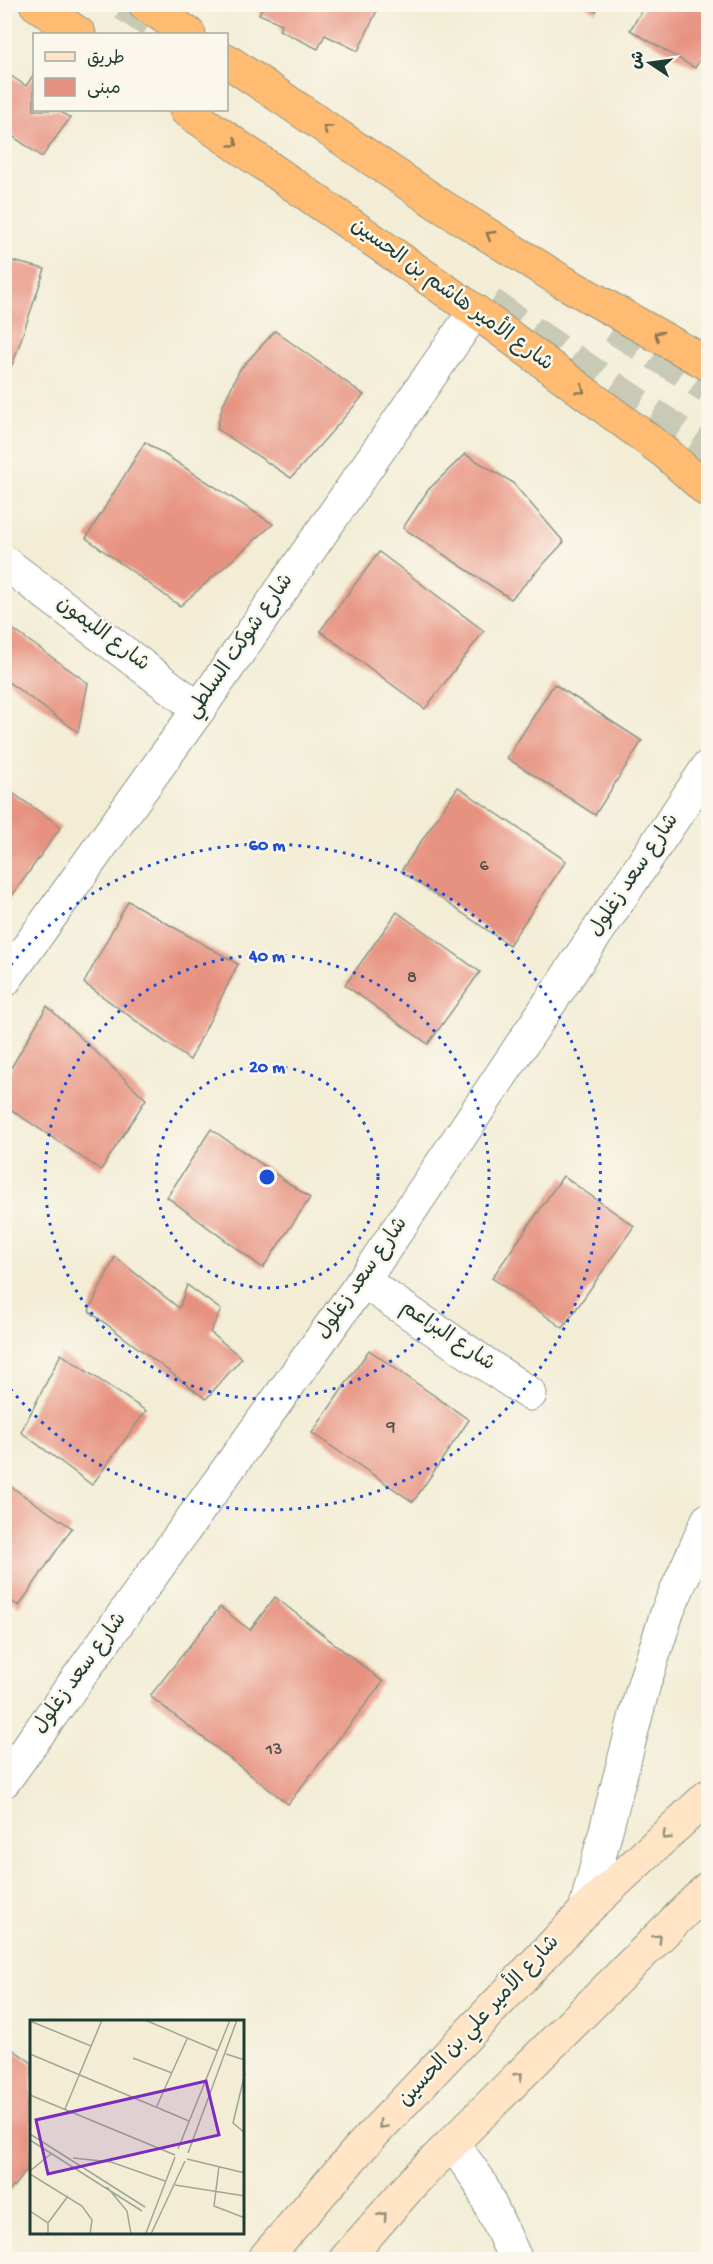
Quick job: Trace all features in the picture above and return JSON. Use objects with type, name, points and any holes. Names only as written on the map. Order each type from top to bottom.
[{"type":"highway","points":[[36,4],[78,33]]},
{"type":"highway","points":[[145,4],[188,33]]},
{"type":"highway","points":[[228,61],[440,205],[560,279],[708,364]]},
{"type":"highway","name":"شارع الأمير هاشم بن الحسين","points":[[187,111],[475,311],[666,453],[708,491]]},
{"type":"highway","points":[[666,453],[708,468]]},
{"type":"main road","name":"شارع الأمير علي بن الحسين","points":[[263,2259],[360,2148],[585,1911],[708,1796]]},
{"type":"main road","points":[[345,2259],[415,2180],[708,1888]]},
{"type":"street","name":"شارع شوكت السلطي","points":[[4,981],[199,709],[475,311]]},
{"type":"street","name":"شارع الليمون","points":[[4,562],[199,709]]},
{"type":"street","name":"شارع سعد زغلول","points":[[4,1781],[363,1281],[708,767]]},
{"type":"street","name":"شارع البراعم","points":[[363,1281],[530,1394]]},
{"type":"street","points":[[585,1911],[644,1684],[668,1610],[708,1520]]},
{"type":"street","points":[[452,2143],[478,2179],[516,2259]]},
{"type":"building","points":[[264,4],[380,4],[358,51],[325,35],[318,49],[279,30],[282,24],[259,14]]},
{"type":"building","points":[[582,4],[599,4],[596,12]]},
{"type":"building","points":[[646,4],[708,4],[708,45],[695,68],[630,30]]},
{"type":"building","points":[[4,71],[26,86],[33,76],[33,111],[60,111],[70,118],[42,157],[4,130]]},
{"type":"building","points":[[4,259],[45,269],[13,363],[4,377]]},
{"type":"building","points":[[275,331],[364,395],[291,478],[217,429],[222,407],[240,369]]},
{"type":"building","points":[[145,442],[273,524],[180,606],[86,538]]},
{"type":"building","points":[[465,454],[512,482],[564,542],[511,599],[403,528],[428,490]]},
{"type":"building","points":[[379,552],[484,631],[425,709],[320,631]]},
{"type":"building","points":[[4,623],[88,683],[78,732],[4,679]]},
{"type":"building","points":[[554,684],[642,741],[595,815],[507,758]]},
{"type":"building","points":[[4,787],[61,827],[4,907]]},
{"type":"building","points":[[458,787],[566,861],[509,945],[401,871]]},
{"type":"building","points":[[128,901],[238,964],[190,1060],[84,983]]},
{"type":"building","points":[[397,912],[480,972],[428,1044],[345,985]]},
{"type":"building","points":[[47,1006],[146,1099],[101,1170],[4,1105],[4,1080]]},
{"type":"building","points":[[211,1129],[310,1198],[263,1268],[167,1197]]},
{"type":"building","points":[[563,1176],[634,1226],[563,1328],[492,1278]]},
{"type":"building","points":[[115,1257],[179,1308],[187,1285],[221,1310],[210,1332],[242,1358],[206,1399],[89,1311]]},
{"type":"building","points":[[369,1350],[469,1420],[413,1502],[312,1433]]},
{"type":"building","points":[[61,1354],[146,1411],[92,1485],[21,1432]]},
{"type":"building","points":[[4,1482],[72,1528],[19,1606],[4,1596]]},
{"type":"building","points":[[275,1597],[383,1682],[288,1804],[150,1696],[220,1607],[250,1630]]},
{"type":"building","points":[[4,2043],[30,2062],[30,2166],[10,2191],[4,2187]]},
{"type":"tunnel","points":[[124,4],[166,33]]},
{"type":"tunnel","points":[[490,304],[708,452]]},
{"type":"tunnel","points":[[614,327],[708,387]]}]
